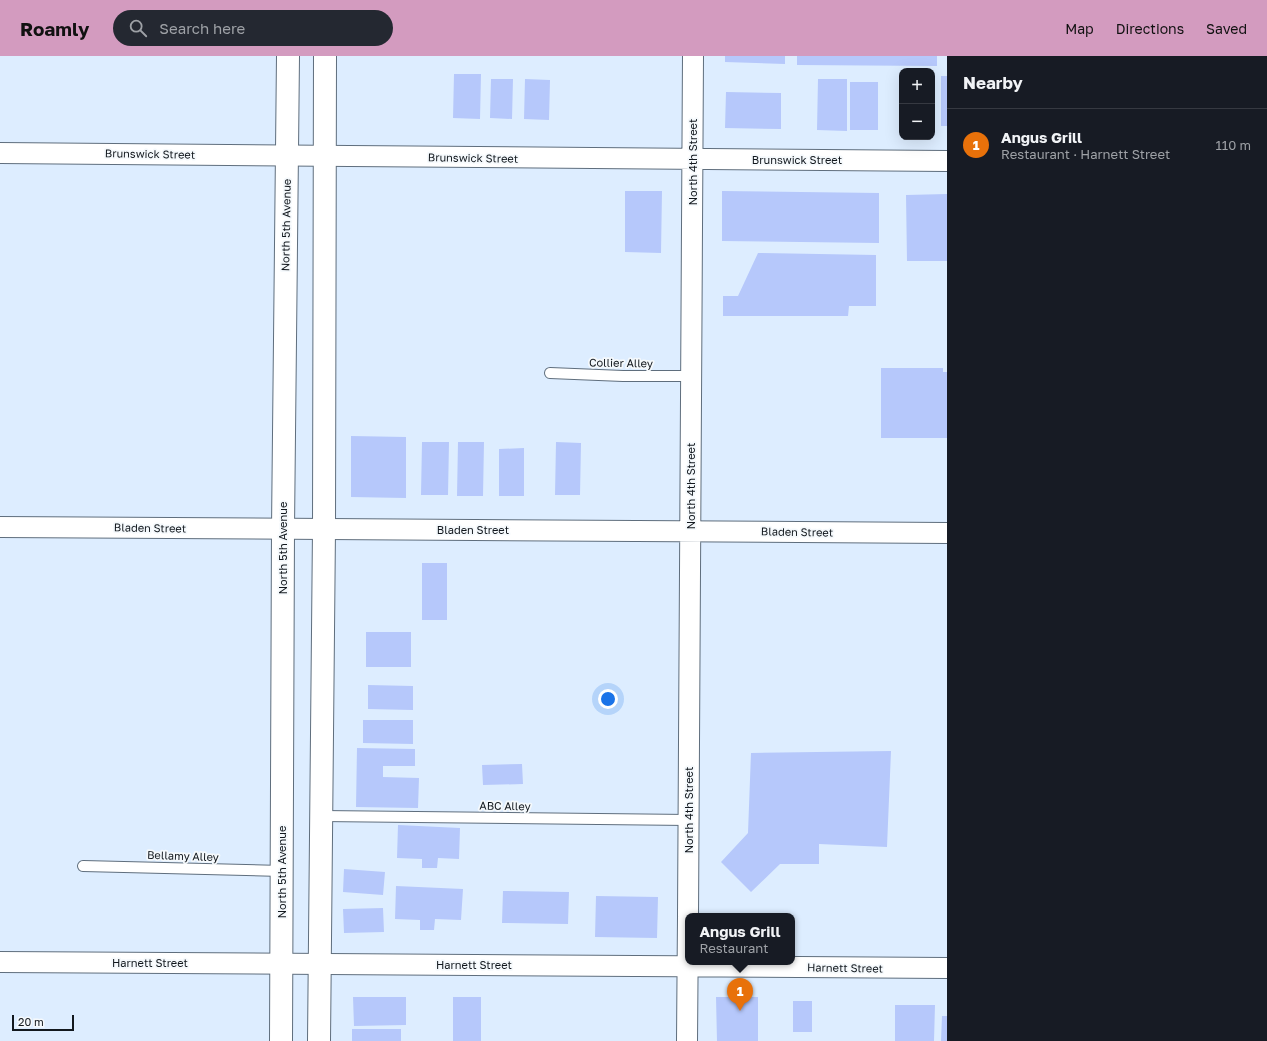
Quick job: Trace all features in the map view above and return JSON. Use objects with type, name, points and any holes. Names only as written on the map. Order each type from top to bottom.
[{"type":"street","name":"North 5th Avenue","points":[[281,1041],[283,529],[288,56]]},
{"type":"street","points":[[319,1041],[324,529],[325,56]]},
{"type":"street","name":"North 4th Street","points":[[688,913],[693,56]]},
{"type":"street","name":"Brunswick Street","points":[[0,153],[947,161]]},
{"type":"street","name":"Bladen Street","points":[[0,527],[947,533]]},
{"type":"street","name":"Harnett Street","points":[[0,962],[947,968]]},
{"type":"street","name":"North 4th Street","points":[[687,1041],[688,966]]},
{"type":"lane","name":"Collier Alley","points":[[550,374],[691,376]]},
{"type":"lane","name":"ABC Alley","points":[[321,816],[689,820]]},
{"type":"lane","name":"Bellamy Alley","points":[[83,866],[282,871]]},
{"type":"building","points":[[725,56],[785,56],[785,64],[725,62]]},
{"type":"building","points":[[797,56],[937,56],[937,66],[797,65]]},
{"type":"building","points":[[454,74],[481,74],[480,119],[453,118]]},
{"type":"building","points":[[941,76],[947,76],[947,126],[941,126]]},
{"type":"building","points":[[491,79],[513,79],[512,119],[490,118]]},
{"type":"building","points":[[525,79],[550,80],[549,120],[524,119]]},
{"type":"building","points":[[818,79],[847,79],[847,131],[817,130]]},
{"type":"building","points":[[850,82],[878,82],[878,130],[850,130]]},
{"type":"building","points":[[726,92],[781,93],[781,129],[725,128]]},
{"type":"building","points":[[625,191],[662,191],[661,253],[625,252]]},
{"type":"building","points":[[722,191],[879,193],[879,243],[722,241]]},
{"type":"building","points":[[947,194],[947,261],[907,261],[906,195]]},
{"type":"building","points":[[758,253],[876,255],[876,306],[849,306],[848,316],[723,316],[723,296],[738,296]]},
{"type":"building","points":[[881,368],[943,368],[943,372],[947,372],[947,438],[881,438]]},
{"type":"building","points":[[351,436],[406,437],[406,498],[351,497]]},
{"type":"building","points":[[422,442],[449,442],[448,495],[421,495]]},
{"type":"building","points":[[458,442],[484,442],[483,496],[457,496]]},
{"type":"building","points":[[556,442],[581,443],[580,495],[555,495]]},
{"type":"building","points":[[524,448],[524,496],[499,496],[499,449]]},
{"type":"building","points":[[422,563],[447,563],[447,620],[422,620]]},
{"type":"building","points":[[366,632],[411,632],[411,667],[366,667]]},
{"type":"building","points":[[368,685],[413,686],[413,710],[368,709]]},
{"type":"building","points":[[363,720],[413,720],[413,744],[363,743]]},
{"type":"building","points":[[357,748],[415,749],[415,766],[383,766],[383,777],[419,778],[418,808],[356,807]]},
{"type":"building","points":[[891,751],[887,847],[819,844],[819,864],[780,864],[751,892],[721,862],[748,833],[751,753]]},
{"type":"building","points":[[522,764],[523,784],[483,785],[482,765]]},
{"type":"building","points":[[398,825],[460,828],[459,859],[438,858],[437,868],[422,868],[422,859],[397,858]]},
{"type":"building","points":[[344,869],[385,872],[383,895],[343,892]]},
{"type":"building","points":[[396,886],[463,889],[461,920],[435,919],[434,930],[420,930],[420,920],[395,919]]},
{"type":"building","points":[[503,891],[569,892],[568,924],[502,923]]},
{"type":"building","points":[[596,896],[658,897],[657,938],[595,937]]},
{"type":"building","points":[[383,908],[384,932],[344,933],[343,909]]},
{"type":"building","points":[[353,997],[406,997],[406,1025],[354,1026]]},
{"type":"building","points":[[453,997],[481,997],[481,1041],[453,1041]]},
{"type":"building","points":[[716,997],[758,997],[758,1041],[717,1041]]},
{"type":"building","points":[[793,1001],[812,1001],[812,1032],[793,1032]]},
{"type":"building","points":[[895,1005],[935,1005],[934,1041],[895,1041]]},
{"type":"building","points":[[942,1016],[947,1016],[947,1041],[941,1041]]},
{"type":"building","points":[[352,1029],[401,1029],[401,1041],[352,1041]]},
{"type":"place","name":"Angus Grill","points":[[740,1011]]}]
